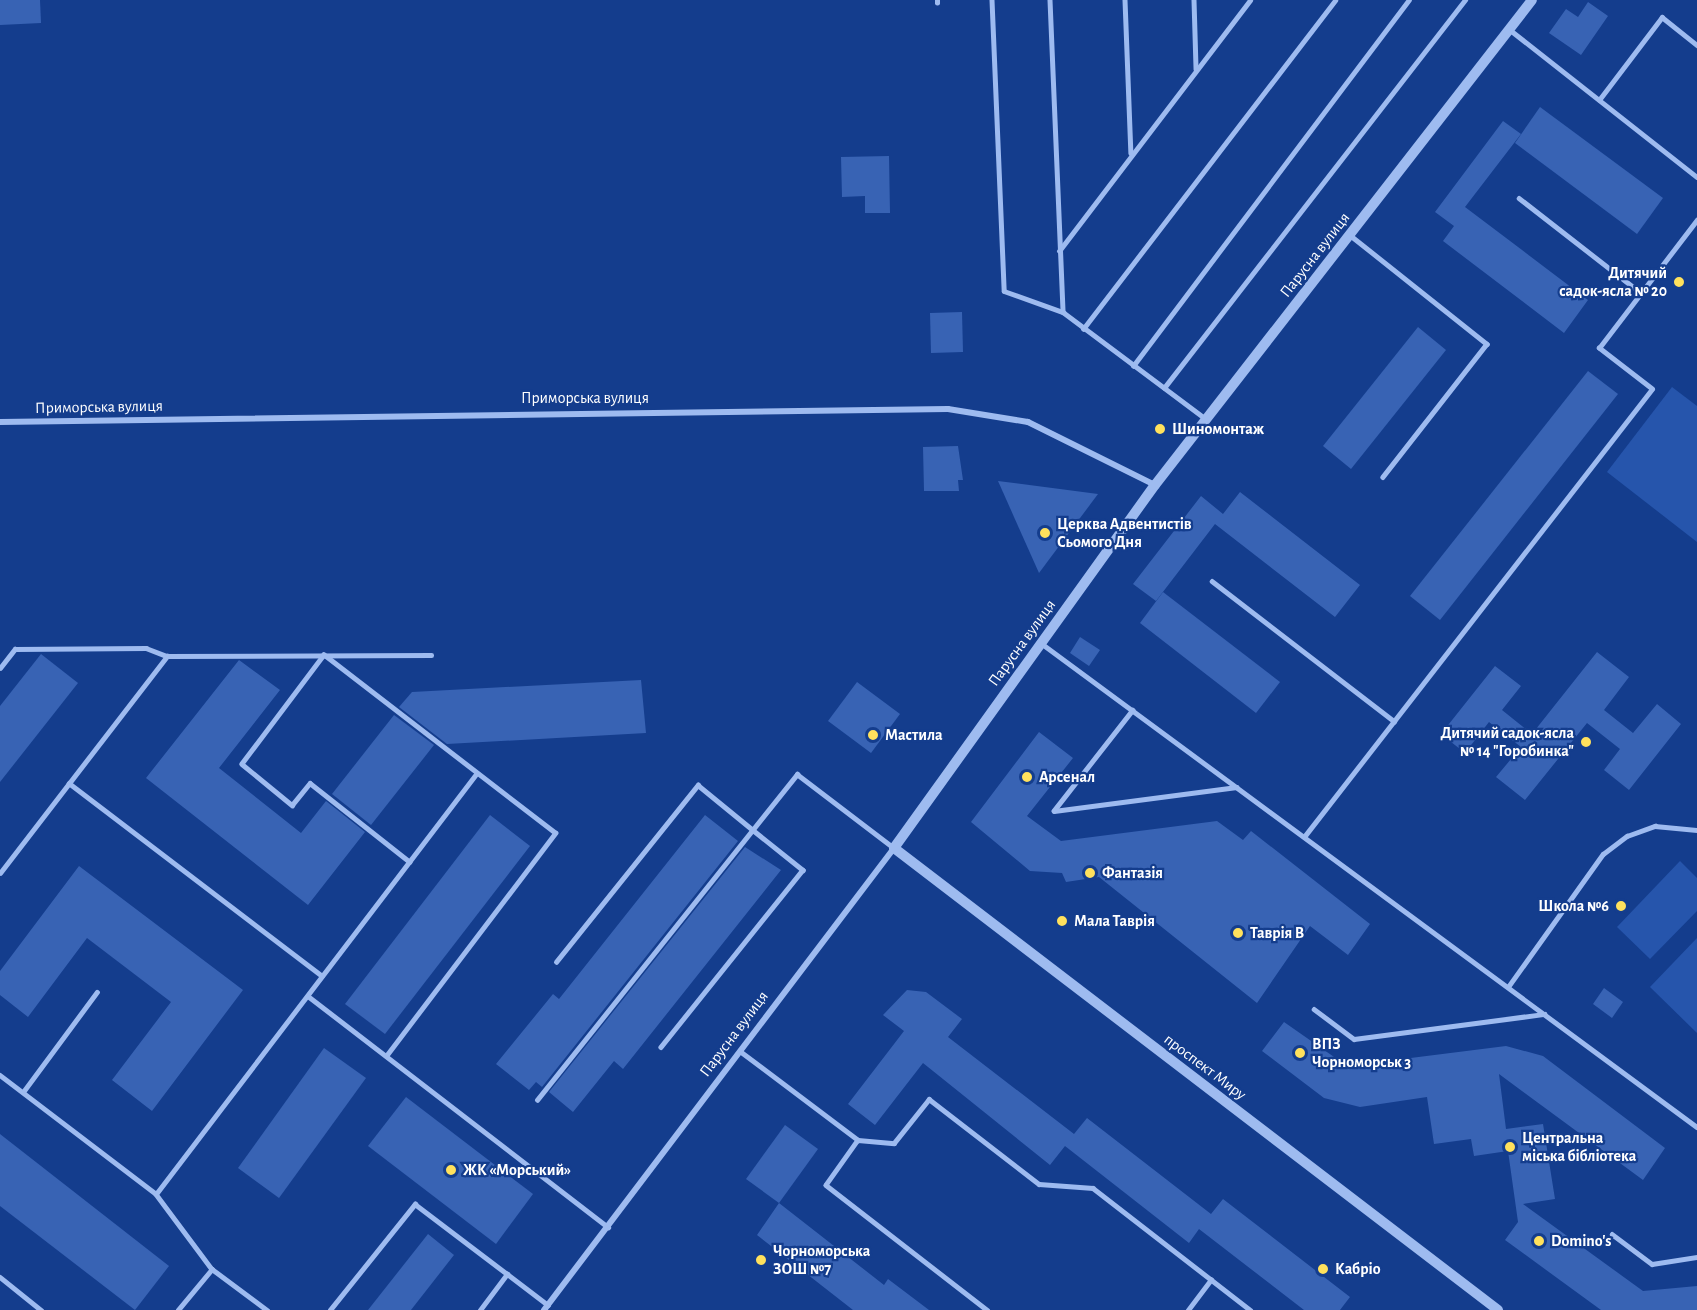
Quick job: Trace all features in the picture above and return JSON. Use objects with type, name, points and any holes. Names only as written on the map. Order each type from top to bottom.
[{"type":"street","name":"Парусна вулиця","points":[[546,1308],[894,848],[1155,484],[1532,0]]},
{"type":"street","name":"Приморська вулиця","points":[[0,422],[948,409],[1028,422],[1155,484]]},
{"type":"street","name":"проспект Миру","points":[[894,848],[1490,1308]]},
{"type":"lane","points":[[992,0],[1004,291],[1063,312],[1206,419]]},
{"type":"lane","points":[[1050,0],[1058,252],[1063,312]]},
{"type":"lane","points":[[1125,0],[1131,154]]},
{"type":"lane","points":[[1194,0],[1196,69]]},
{"type":"lane","points":[[1058,252],[1250,0]]},
{"type":"lane","points":[[1083,328],[1335,0]]},
{"type":"lane","points":[[1133,366],[1409,0]]},
{"type":"lane","points":[[1164,388],[1465,0]]},
{"type":"lane","points":[[1599,100],[1662,18],[1697,45]]},
{"type":"lane","points":[[1509,29],[1697,177]]},
{"type":"lane","points":[[1519,198],[1641,293]]},
{"type":"lane","points":[[1304,837],[1652,390],[1599,348],[1697,220]]},
{"type":"lane","points":[[1350,235],[1487,344],[1383,477]]},
{"type":"lane","points":[[1212,580],[1394,721]]},
{"type":"lane","points":[[1041,643],[1697,1127]]},
{"type":"lane","points":[[0,668],[15,649],[146,648],[167,656],[431,655]]},
{"type":"lane","points":[[324,655],[555,833],[386,1056]]},
{"type":"lane","points":[[324,655],[242,764],[292,805],[310,783],[410,862]]},
{"type":"lane","points":[[0,873],[167,656]]},
{"type":"lane","points":[[1133,710],[1054,811],[1236,787]]},
{"type":"lane","points":[[156,1194],[477,773]]},
{"type":"lane","points":[[537,1100],[797,774],[894,848]]},
{"type":"lane","points":[[69,783],[322,976]]},
{"type":"lane","points":[[556,962],[698,785],[803,870],[661,1047]]},
{"type":"lane","points":[[1508,987],[1603,854],[1628,836],[1655,826],[1697,830]]},
{"type":"lane","points":[[23,1092],[97,992]]},
{"type":"lane","points":[[308,996],[608,1227]]},
{"type":"lane","points":[[1314,1010],[1354,1040],[1544,1014]]},
{"type":"lane","points":[[740,1051],[858,1140],[894,1143],[929,1099],[1039,1184],[1093,1188],[1250,1310]]},
{"type":"lane","points":[[0,1075],[156,1194],[212,1269],[267,1310]]},
{"type":"lane","points":[[858,1140],[826,1185],[987,1310]]},
{"type":"lane","points":[[330,1310],[415,1204],[507,1274],[546,1308]]},
{"type":"lane","points":[[1612,1234],[1652,1264],[1697,1257]]},
{"type":"lane","points":[[178,1310],[212,1269]]},
{"type":"lane","points":[[480,1310],[507,1274]]},
{"type":"lane","points":[[0,1277],[41,1310]]},
{"type":"lane","points":[[1188,1310],[1211,1280]]},
{"type":"shaded area","points":[[1672,387],[1697,406],[1697,542],[1607,472]]},
{"type":"shaded area","points":[[1680,861],[1697,878],[1697,911],[1650,959],[1617,927]]},
{"type":"shaded area","points":[[1697,938],[1697,1033],[1650,987]]},
{"type":"building","points":[[0,0],[40,0],[41,23],[0,25]]},
{"type":"building","points":[[1588,2],[1608,16],[1581,55],[1549,33],[1566,9],[1578,17]]},
{"type":"building","points":[[1540,107],[1663,198],[1637,234],[1515,143]]},
{"type":"building","points":[[1503,121],[1521,134],[1465,207],[1588,300],[1564,333],[1443,241],[1454,226],[1435,212]]},
{"type":"building","points":[[889,156],[890,213],[865,213],[865,196],[842,197],[841,157]]},
{"type":"building","points":[[962,312],[963,352],[931,353],[930,313]]},
{"type":"building","points":[[1418,327],[1446,350],[1351,469],[1323,446]]},
{"type":"building","points":[[1588,371],[1618,394],[1440,620],[1410,596]]},
{"type":"building","points":[[958,446],[963,480],[958,480],[959,491],[924,491],[923,447]]},
{"type":"building","name":"Церква Адвентистів Сьомого Дня","points":[[998,481],[1098,494],[1039,573]]},
{"type":"building","points":[[1240,492],[1360,585],[1335,617],[1215,524],[1156,601],[1133,584],[1201,496],[1223,514]]},
{"type":"building","points":[[1163,592],[1280,682],[1256,713],[1140,623]]},
{"type":"building","points":[[1080,637],[1100,650],[1089,666],[1070,653]]},
{"type":"building","points":[[1597,652],[1629,677],[1604,710],[1633,733],[1657,704],[1681,724],[1629,790],[1604,770],[1620,749],[1587,723],[1525,800],[1496,777],[1521,747],[1489,722],[1465,753],[1441,734],[1495,666],[1521,686],[1502,710],[1532,734]]},
{"type":"building","points":[[41,654],[78,683],[0,782],[0,706]]},
{"type":"building","points":[[239,660],[280,690],[219,768],[301,833],[326,801],[365,832],[308,905],[146,778]]},
{"type":"building","points":[[641,680],[646,733],[447,744],[399,707],[412,692]]},
{"type":"building","points":[[857,682],[900,714],[871,753],[828,721]]},
{"type":"building","points":[[394,715],[434,745],[371,825],[332,794]]},
{"type":"building","points":[[1039,732],[1073,758],[1027,816],[1061,841],[1217,821],[1243,840],[1251,831],[1370,924],[1348,955],[1310,926],[1257,1003],[1099,877],[1066,882],[1062,873],[1030,871],[971,822]]},
{"type":"building","points":[[490,815],[530,846],[385,1034],[345,1004]]},
{"type":"building","points":[[705,815],[738,841],[542,1087],[536,1082],[529,1090],[496,1064],[553,994],[559,999]]},
{"type":"building","points":[[745,847],[781,870],[623,1069],[614,1061],[573,1112],[549,1092]]},
{"type":"building","points":[[79,866],[243,990],[152,1111],[112,1080],[171,1002],[87,938],[28,1017],[0,995],[0,971]]},
{"type":"building","points":[[1604,988],[1623,1002],[1612,1018],[1593,1004]]},
{"type":"building","points":[[907,990],[926,992],[962,1019],[948,1037],[1074,1134],[1087,1118],[1211,1214],[1223,1199],[1350,1297],[1340,1310],[1304,1310],[1199,1229],[1189,1243],[1065,1146],[1050,1165],[923,1063],[875,1125],[848,1104],[904,1031],[883,1015]]},
{"type":"building","points":[[1284,1022],[1347,1066],[1506,1046],[1543,1056],[1665,1148],[1643,1180],[1499,1074],[1506,1129],[1543,1124],[1555,1199],[1523,1204],[1643,1291],[1697,1286],[1697,1310],[1601,1310],[1505,1240],[1518,1222],[1508,1151],[1474,1156],[1471,1139],[1434,1144],[1427,1097],[1360,1107],[1324,1098],[1262,1051]]},
{"type":"building","points":[[324,1048],[366,1078],[279,1198],[238,1168]]},
{"type":"building","name":"ЖК «Морський»","points":[[406,1097],[533,1194],[496,1244],[368,1146]]},
{"type":"building","points":[[785,1125],[818,1149],[779,1203],[746,1179]]},
{"type":"building","points":[[0,1134],[169,1266],[135,1310],[0,1206]]},
{"type":"building","points":[[779,1203],[884,1285],[888,1279],[929,1310],[853,1310],[757,1235]]},
{"type":"building","points":[[428,1234],[454,1255],[411,1310],[368,1310]]},
{"type":"place","name":"Дитячий садок-ясла № 20","points":[[1679,282]]},
{"type":"place","name":"Шиномонтаж","points":[[1160,429]]},
{"type":"place","name":"Церква Адвентистів Сьомого Дня","points":[[1045,533]]},
{"type":"place","name":"Мастила","points":[[873,735]]},
{"type":"place","name":"Дитячий садок-ясла № 14 \"Горобинка\"","points":[[1586,742]]},
{"type":"place","name":"Арсенал","points":[[1027,777]]},
{"type":"place","name":"Фантазія","points":[[1090,873]]},
{"type":"place","name":"Школа №6","points":[[1621,906]]},
{"type":"place","name":"Мала Таврія","points":[[1062,921]]},
{"type":"place","name":"Таврія В","points":[[1238,933]]},
{"type":"place","name":"ВПЗ Чорноморськ 3","points":[[1300,1053]]},
{"type":"place","name":"Центральна міська бібліотека","points":[[1510,1147]]},
{"type":"place","name":"ЖК «Морський»","points":[[451,1170]]},
{"type":"place","name":"Domino's","points":[[1539,1241]]},
{"type":"place","name":"Чорноморська ЗОШ №7","points":[[761,1260]]},
{"type":"place","name":"Кабріо","points":[[1323,1269]]}]
